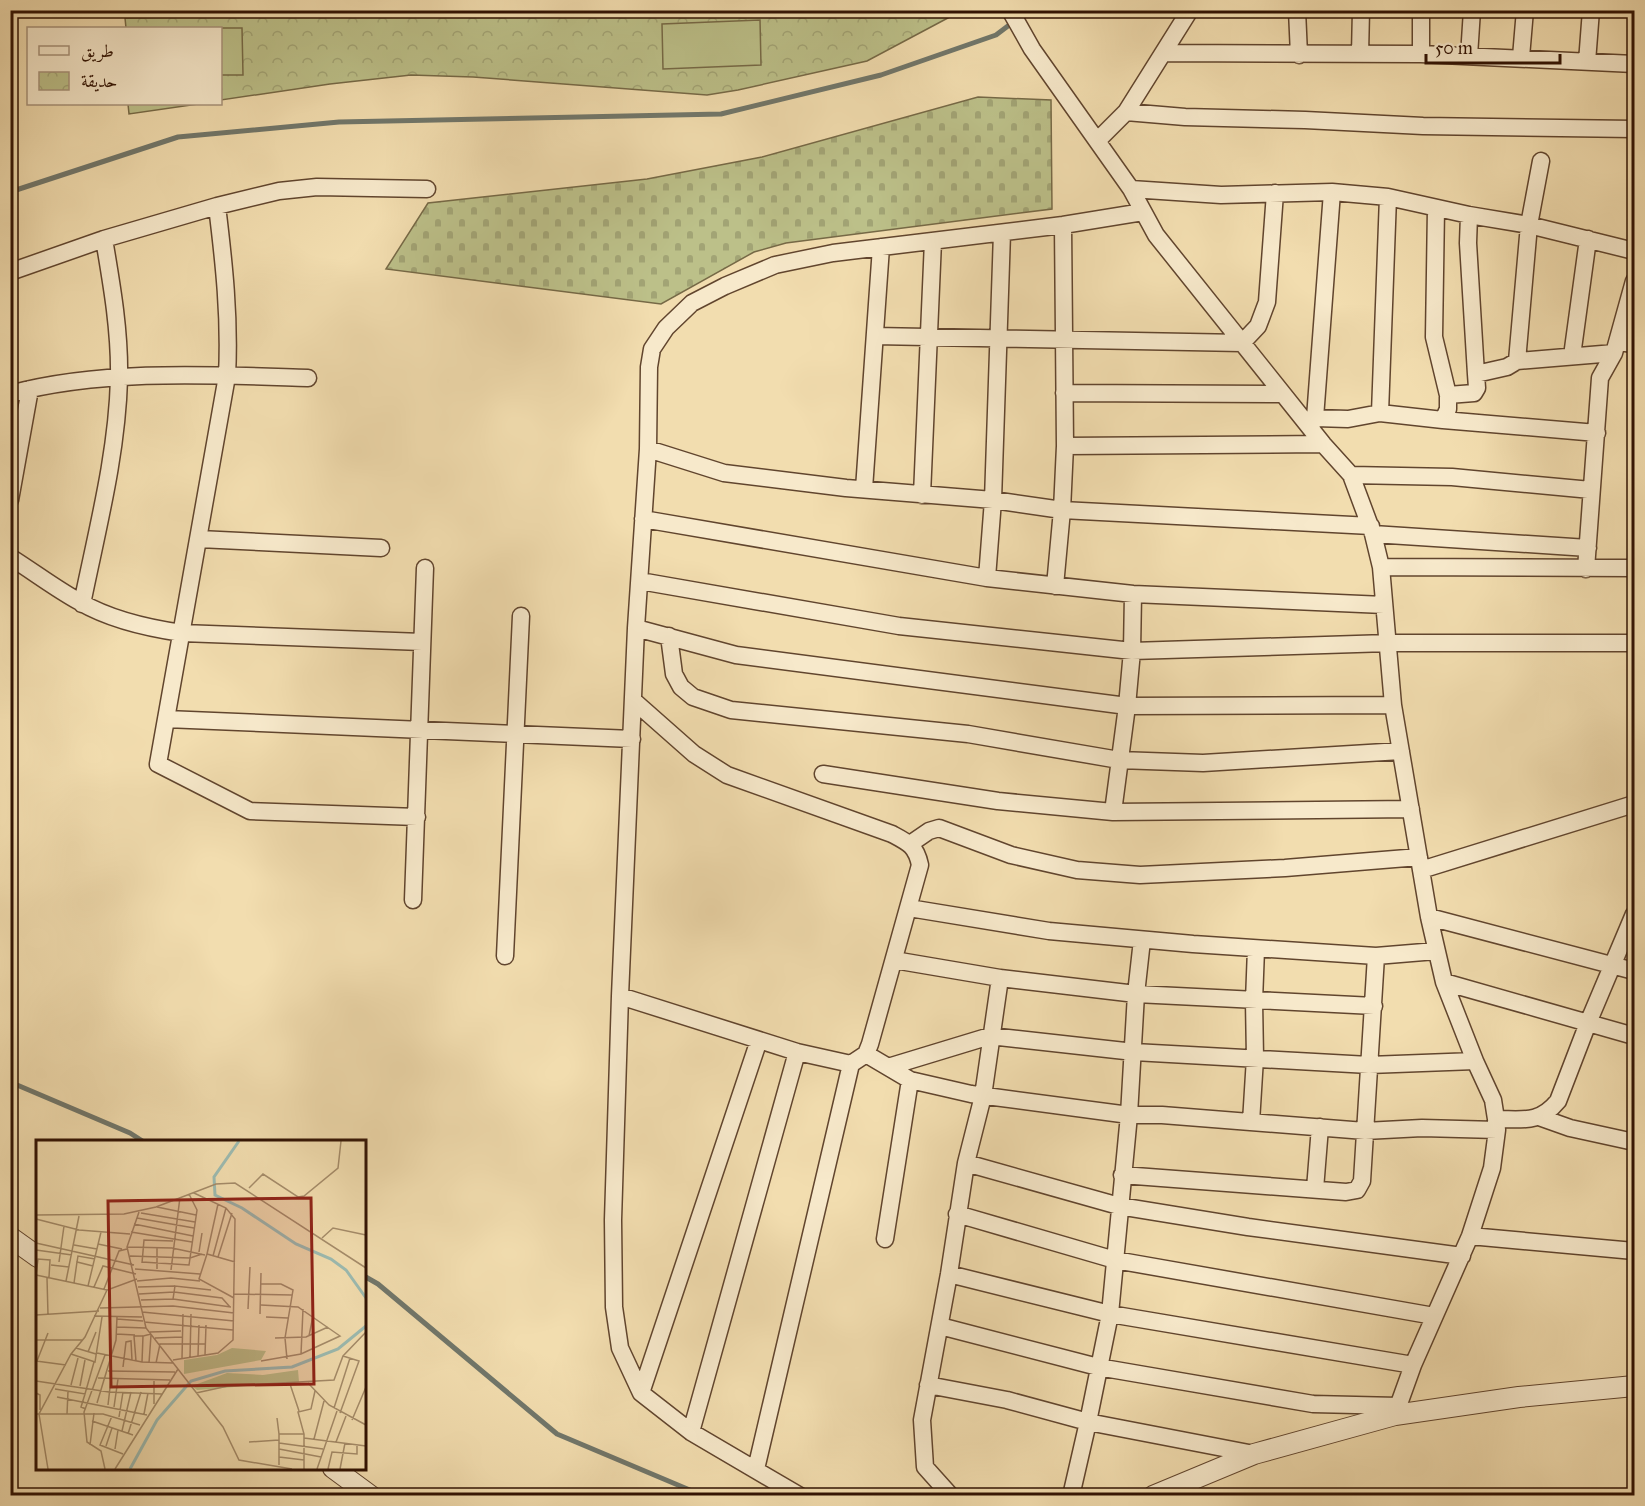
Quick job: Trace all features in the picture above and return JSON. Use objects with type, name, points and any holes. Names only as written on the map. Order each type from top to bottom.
[{"type":"street","points":[[1010,10],[1032,49],[1131,189],[1156,235],[1282,394],[1312,423],[1323,444],[1351,475],[1372,530],[1381,567],[1393,705],[1436,951],[1444,982],[1493,1100],[1496,1124],[1492,1168],[1470,1236],[1413,1365],[1396,1411]]},
{"type":"street","points":[[1098,140],[1126,112],[1190,10]]},
{"type":"street","points":[[1297,10],[1299,55]]},
{"type":"street","points":[[1360,54],[1361,10]]},
{"type":"street","points":[[1421,10],[1421,54]]},
{"type":"street","points":[[1468,56],[1472,10]]},
{"type":"street","points":[[1521,57],[1525,10]]},
{"type":"street","points":[[1587,62],[1591,10]]},
{"type":"street","points":[[1164,53],[1421,54],[1635,64]]},
{"type":"street","points":[[1126,112],[1185,117],[1423,126],[1635,129]]},
{"type":"street","points":[[1517,361],[1529,225],[1541,161]]},
{"type":"street","points":[[10,272],[104,239],[217,206],[279,191],[317,187],[427,189]]},
{"type":"street","points":[[1131,189],[1221,195],[1332,192],[1388,197],[1468,215],[1529,225],[1635,251]]},
{"type":"street","points":[[1312,423],[1332,192]]},
{"type":"street","points":[[875,336],[1242,343],[1258,327],[1267,302],[1275,193]]},
{"type":"street","points":[[1380,413],[1388,197]]},
{"type":"street","points":[[217,206],[226,284],[229,338],[227,376],[158,764],[250,811],[417,817]]},
{"type":"street","points":[[1436,208],[1434,337],[1448,395],[1448,409],[1443,420]]},
{"type":"street","points":[[800,1496],[691,1431],[641,1393],[621,1348],[614,1307],[613,1220],[620,996],[636,628],[648,449],[649,367],[652,348],[666,328],[692,303],[775,265],[832,253],[1063,225],[1143,212]]},
{"type":"street","points":[[1448,395],[1474,393],[1477,387],[1468,215]]},
{"type":"street","points":[[1056,586],[1065,446],[1063,225]]},
{"type":"street","points":[[987,578],[993,500],[1002,233]]},
{"type":"street","points":[[82,604],[111,463],[117,419],[118,330],[104,239]]},
{"type":"street","points":[[1572,356],[1588,239]]},
{"type":"street","points":[[922,495],[933,241]]},
{"type":"street","points":[[864,489],[881,247]]},
{"type":"street","points":[[1586,569],[1600,378],[1615,347],[1635,281]]},
{"type":"street","points":[[1476,374],[1508,367],[1517,361],[1572,356],[1635,344]]},
{"type":"street","points":[[10,394],[63,382],[119,378],[227,376],[308,378]]},
{"type":"street","points":[[10,500],[30,389]]},
{"type":"street","points":[[1064,393],[1282,394]]},
{"type":"street","points":[[1312,423],[1380,413],[1597,434]]},
{"type":"street","points":[[1065,446],[1323,444]]},
{"type":"street","points":[[648,449],[724,473],[922,495],[993,500],[1062,510],[1372,530],[1588,548]]},
{"type":"street","points":[[1351,475],[1452,477],[1592,490]]},
{"type":"street","points":[[643,519],[987,578],[1133,594],[1384,605]]},
{"type":"street","points":[[199,539],[381,548]]},
{"type":"street","points":[[10,557],[82,604],[147,628],[182,633],[422,642]]},
{"type":"street","points":[[1381,567],[1635,568]]},
{"type":"street","points":[[413,900],[425,568]]},
{"type":"street","points":[[640,581],[899,626],[1132,651],[1388,643],[1635,643]]},
{"type":"street","points":[[1113,813],[1127,706],[1132,651],[1133,594]]},
{"type":"street","points":[[505,956],[521,616]]},
{"type":"street","points":[[636,628],[736,655],[1127,706],[1393,705]]},
{"type":"street","points":[[669,636],[674,674],[681,687],[693,697],[731,710],[968,734],[1119,760],[1203,763],[1401,751]]},
{"type":"street","points":[[634,701],[694,754],[727,775],[892,834],[910,844],[918,853],[920,865],[866,1054],[851,1064],[756,1468]]},
{"type":"street","points":[[166,720],[632,739]]},
{"type":"street","points":[[824,774],[998,801],[1113,813],[1411,809]]},
{"type":"street","points":[[910,844],[929,831],[939,828],[1011,855],[1077,870],[1140,875],[1420,864],[1635,804]]},
{"type":"street","points":[[909,908],[1049,931],[1142,940],[1376,956],[1436,951]]},
{"type":"street","points":[[866,1054],[910,1080],[983,1096],[1129,1115],[1162,1114],[1365,1131],[1496,1124],[1531,1119],[1550,1111],[1558,1101],[1588,1023],[1635,914]]},
{"type":"street","points":[[1429,917],[1635,971]]},
{"type":"street","points":[[1071,1496],[1110,1314],[1129,1115],[1136,994],[1142,940]]},
{"type":"street","points":[[1251,1122],[1255,1058],[1256,949]]},
{"type":"street","points":[[1122,1175],[1352,1191],[1360,1186],[1376,956]]},
{"type":"street","points":[[894,960],[999,978],[1136,994],[1374,1006]]},
{"type":"street","points":[[951,1496],[925,1467],[922,1420],[949,1274],[966,1163],[983,1096],[999,978]]},
{"type":"street","points":[[1444,982],[1635,1036]]},
{"type":"street","points":[[620,996],[797,1052],[851,1064]]},
{"type":"street","points":[[888,1067],[990,1036],[1134,1052],[1369,1065],[1475,1061]]},
{"type":"street","points":[[641,1393],[759,1040]]},
{"type":"street","points":[[691,1431],[797,1052]]},
{"type":"street","points":[[885,1239],[910,1080]]},
{"type":"street","points":[[1539,1117],[1570,1128],[1635,1142]]},
{"type":"street","points":[[1315,1189],[1320,1127]]},
{"type":"street","points":[[966,1163],[1119,1206],[1248,1227],[1462,1256]]},
{"type":"street","points":[[957,1214],[1115,1260],[1434,1316]]},
{"type":"street","points":[[1470,1236],[1635,1251]]},
{"type":"street","points":[[10,1237],[36,1256]]},
{"type":"street","points":[[949,1274],[1110,1314],[1413,1365]]},
{"type":"street","points":[[940,1326],[1098,1367],[1313,1404],[1396,1411]]},
{"type":"street","points":[[928,1385],[1007,1400],[1088,1422],[1254,1454]]},
{"type":"street","points":[[1153,1496],[1254,1454],[1396,1411],[1635,1386]]},
{"type":"street","points":[[336,1470],[371,1496]]},
{"type":"green space","points":[[550,11],[961,11],[867,61],[707,95],[473,77],[411,75],[222,100],[222,27],[126,27],[125,18]]},
{"type":"green space","points":[[760,20],[761,65],[663,69],[662,24]]},
{"type":"green space","points":[[222,28],[242,28],[243,75],[222,75]]},
{"type":"green space","points":[[978,97],[1051,100],[1052,209],[786,243],[754,252],[661,304],[386,269],[428,203],[647,179],[762,157]]},
{"type":"green space","points":[[128,105],[191,105],[129,114]]},
{"type":"waterway","points":[[10,192],[178,137],[339,122],[721,114],[881,75],[996,35],[1029,10]]},
{"type":"waterway","points":[[10,1082],[130,1133],[141,1140]]},
{"type":"waterway","points":[[366,1277],[378,1284],[557,1434],[704,1496]]}]
